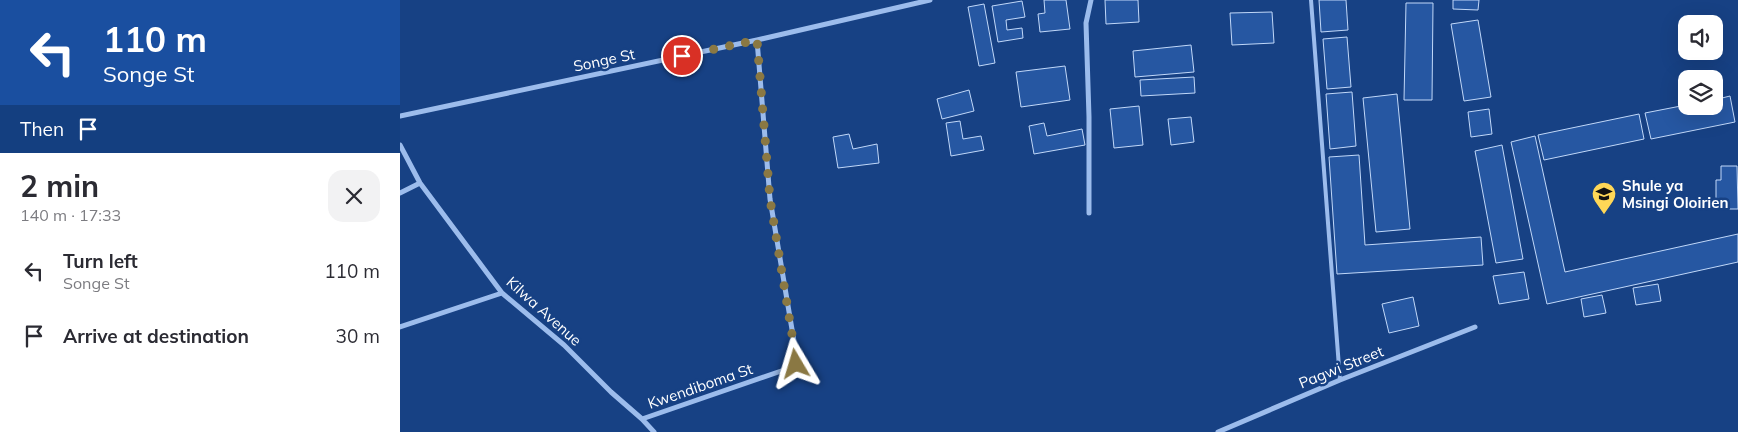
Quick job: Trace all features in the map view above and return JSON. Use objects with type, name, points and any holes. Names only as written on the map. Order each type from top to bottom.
[{"type":"street","name":"Songe St","points":[[400,116],[757,40],[930,0]]},
{"type":"street","points":[[1089,213],[1089,117],[1086,23],[1091,0]]},
{"type":"street","name":"Kwendiboma St","points":[[642,419],[790,368],[796,364],[770,199],[757,40]]},
{"type":"street","name":"Kilwa Avenue","points":[[400,145],[420,184],[502,293],[564,345],[654,432]]},
{"type":"street","points":[[400,193],[420,184]]},
{"type":"street","points":[[400,327],[502,293]]},
{"type":"street","name":"Pagwi Street","points":[[1218,432],[1340,380],[1475,327]]},
{"type":"lane","points":[[1311,0],[1340,380]]},
{"type":"building","points":[[1044,0],[1066,0],[1070,29],[1040,32],[1038,14],[1045,13]]},
{"type":"building","points":[[1105,0],[1138,0],[1139,22],[1106,24]]},
{"type":"building","points":[[1319,0],[1346,0],[1348,30],[1321,32]]},
{"type":"building","points":[[1453,0],[1479,0],[1478,10],[1453,9]]},
{"type":"building","points":[[1022,1],[1025,17],[1006,20],[1007,30],[1022,28],[1023,38],[998,42],[992,6]]},
{"type":"building","points":[[1406,3],[1433,3],[1432,100],[1404,100]]},
{"type":"building","points":[[984,4],[995,63],[979,66],[968,7]]},
{"type":"building","points":[[1272,12],[1274,43],[1232,45],[1230,13]]},
{"type":"building","points":[[1478,20],[1491,97],[1464,101],[1451,24]]},
{"type":"building","points":[[1347,37],[1351,87],[1327,89],[1323,39]]},
{"type":"building","points":[[1191,45],[1194,72],[1135,77],[1133,51]]},
{"type":"building","points":[[1065,66],[1070,100],[1021,107],[1016,72]]},
{"type":"building","points":[[1194,77],[1195,93],[1141,96],[1140,80]]},
{"type":"building","points":[[969,90],[974,111],[942,119],[937,99]]},
{"type":"building","points":[[1352,92],[1356,146],[1330,149],[1326,94]]},
{"type":"building","points":[[1397,94],[1410,229],[1376,232],[1363,98]]},
{"type":"building","points":[[1730,96],[1735,122],[1651,139],[1645,113],[1678,107],[1678,115],[1723,115],[1723,98]]},
{"type":"building","points":[[1139,106],[1143,145],[1114,148],[1110,109]]},
{"type":"building","points":[[1489,109],[1492,134],[1471,137],[1468,112]]},
{"type":"building","points":[[1639,114],[1644,139],[1544,160],[1538,135]]},
{"type":"building","points":[[1191,117],[1194,142],[1171,145],[1168,119]]},
{"type":"building","points":[[960,121],[963,139],[981,136],[984,150],[951,156],[946,123]]},
{"type":"building","points":[[1044,123],[1047,136],[1082,129],[1085,145],[1034,154],[1029,126]]},
{"type":"building","points":[[849,134],[853,149],[877,144],[879,163],[838,168],[833,137]]},
{"type":"building","points":[[1535,136],[1565,272],[1738,234],[1738,262],[1547,304],[1511,142]]},
{"type":"building","points":[[1502,145],[1523,259],[1496,263],[1475,151]]},
{"type":"building","points":[[1359,155],[1365,245],[1481,237],[1483,265],[1337,274],[1329,157]]},
{"type":"building","points":[[1721,166],[1737,166],[1738,209],[1716,209],[1716,180],[1721,180]]},
{"type":"building","points":[[1524,272],[1529,299],[1499,304],[1493,276]]},
{"type":"building","points":[[1658,284],[1661,301],[1636,305],[1633,288]]},
{"type":"building","points":[[1602,295],[1606,313],[1584,317],[1581,299]]},
{"type":"building","points":[[1413,297],[1419,326],[1389,333],[1382,304]]},
{"type":"place","name":"Shule ya Msingi Oloirien","points":[[1604,215]]},
{"type":"route","points":[[682,56],[757,40],[770,199],[796,364]]}]
